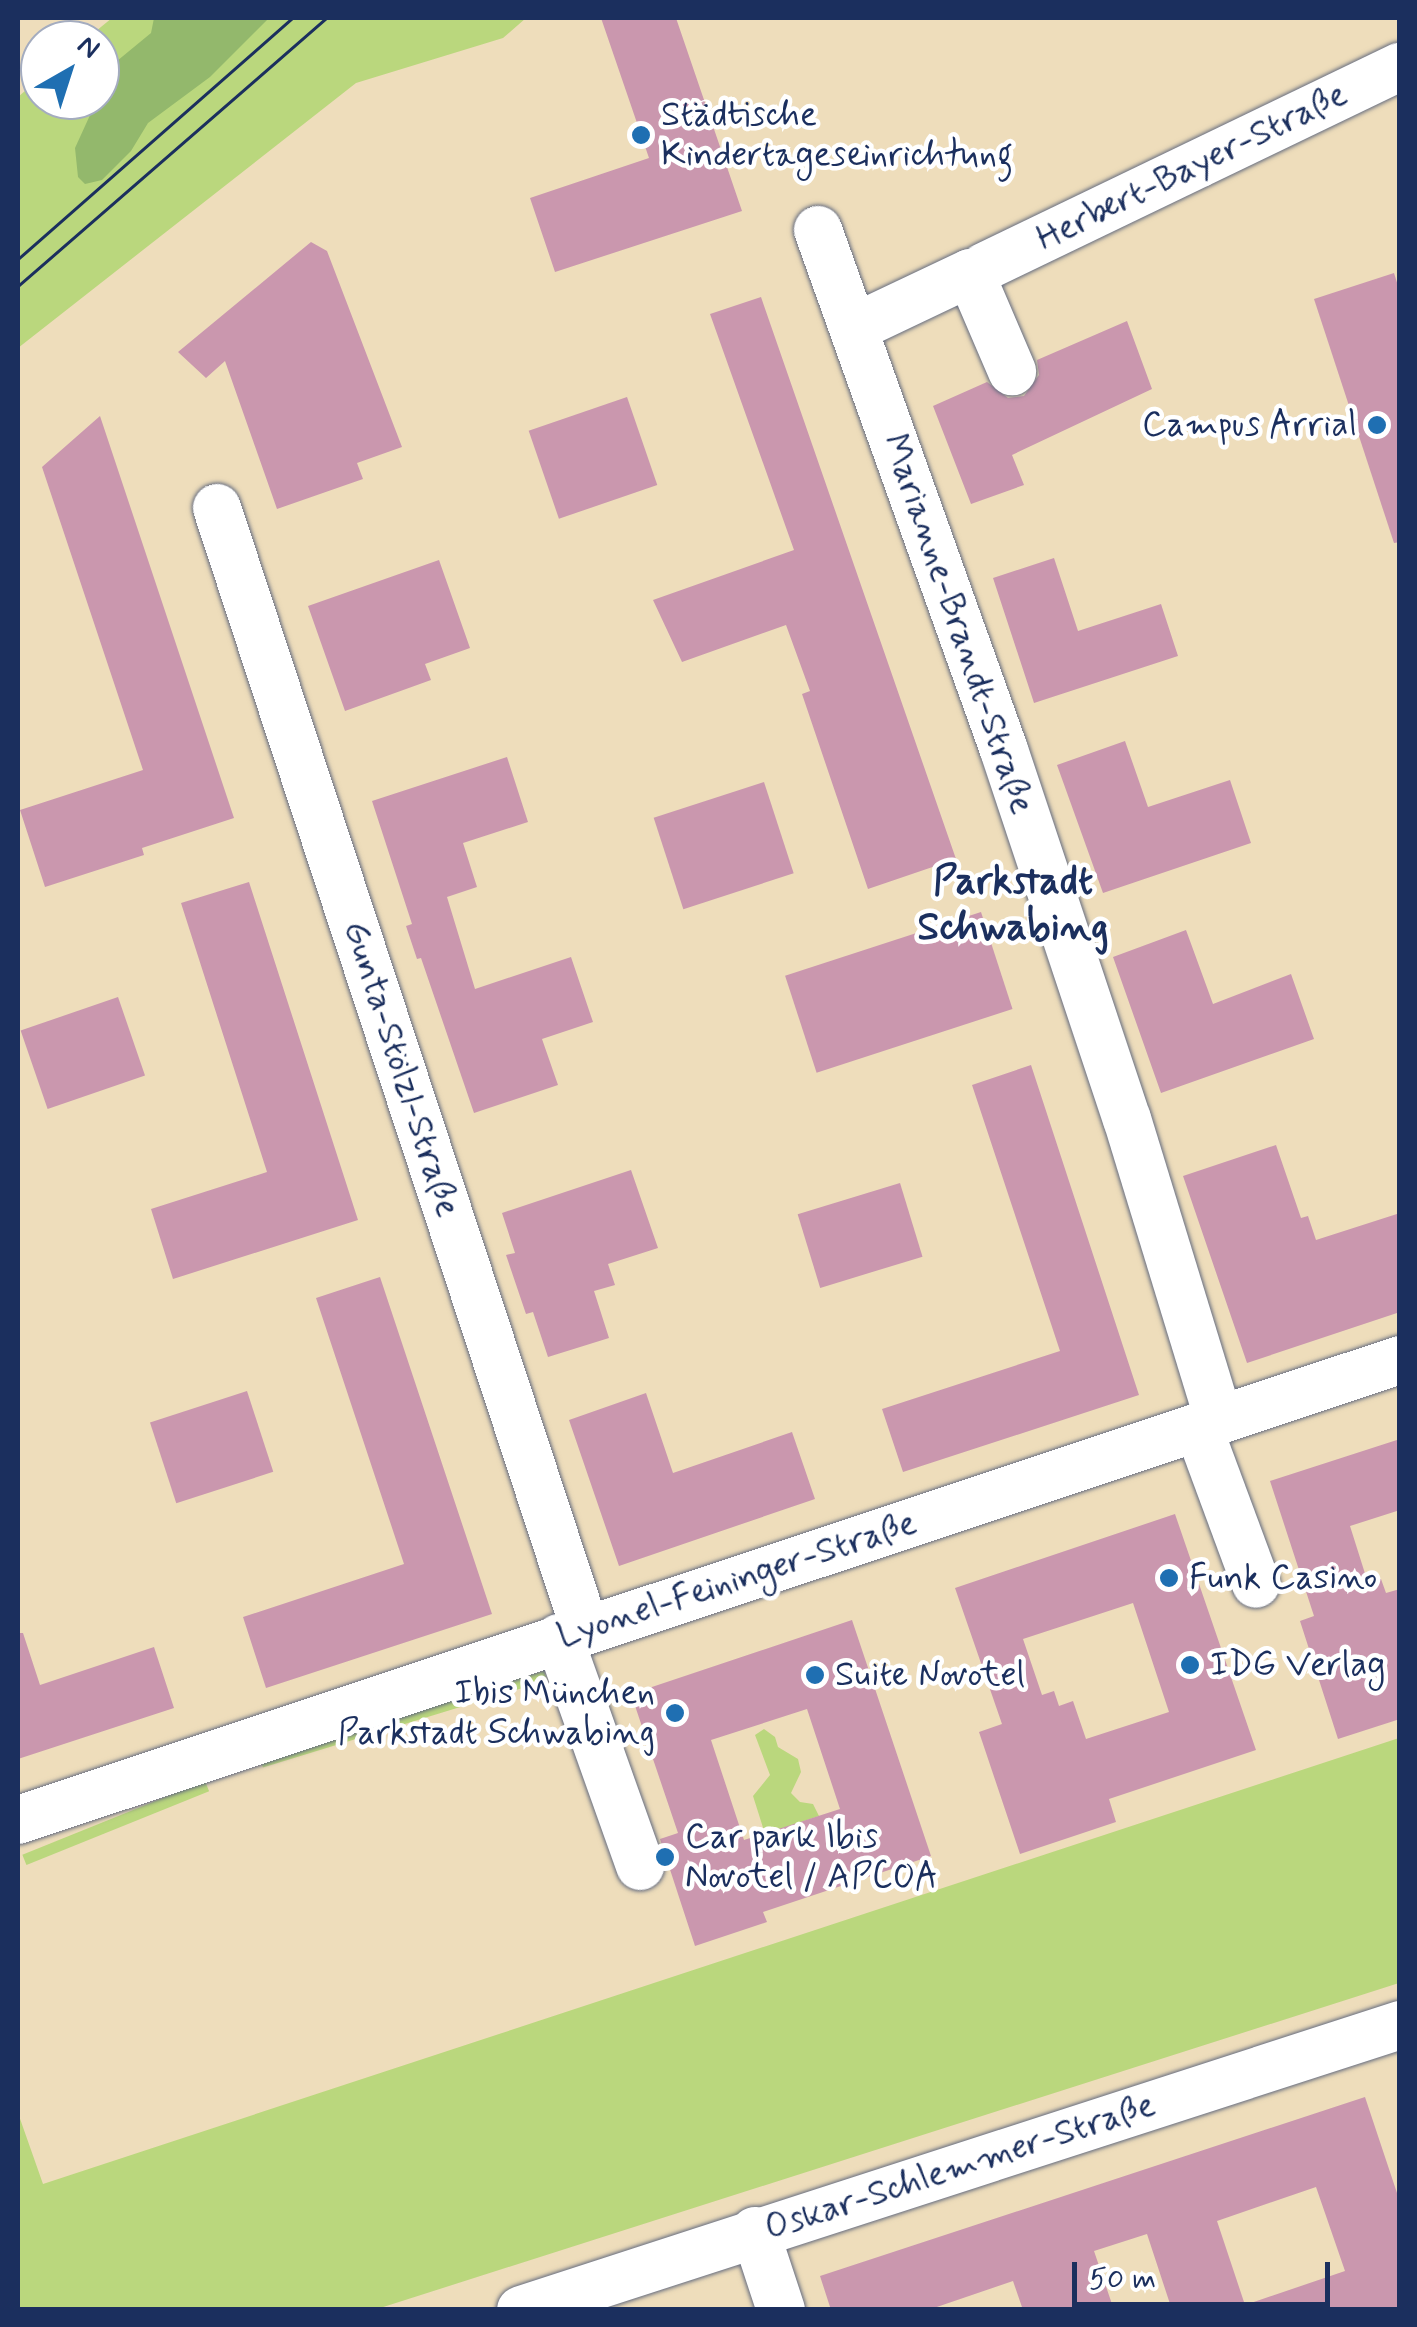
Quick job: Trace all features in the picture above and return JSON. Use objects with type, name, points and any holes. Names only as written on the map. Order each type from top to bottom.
[{"type":"street","name":"Herbert-Bayer-Straße","points":[[854,328],[1400,68]]},
{"type":"street","name":"Marianne-Brandt-Straße","points":[[818,230],[1095,1022],[1256,1584]]},
{"type":"street","points":[[977,270],[1012,371]]},
{"type":"street","name":"Gunta-Stölzl-Straße","points":[[217,508],[572,1634],[640,1866]]},
{"type":"street","name":"Lyonel-Feininger-Straße","points":[[18,1820],[1400,1360]]},
{"type":"street","name":"Oskar-Schlemmer-Straße","points":[[521,2310],[754,2231],[1397,2035]]},
{"type":"street","points":[[754,2231],[781,2310]]},
{"type":"green space","points":[[154,18],[269,18],[210,77],[148,123],[131,151],[102,180],[85,184],[78,177],[75,148],[88,120],[120,120],[120,59],[151,33]]},
{"type":"green space","points":[[526,18],[503,38],[356,83],[18,348],[18,97],[20,120],[120,120],[120,20],[110,20]]},
{"type":"green space","points":[[544,1671],[547,1681],[263,1767],[260,1758]]},
{"type":"green space","points":[[764,1729],[775,1737],[778,1747],[798,1759],[801,1772],[791,1793],[800,1802],[813,1804],[819,1816],[765,1834],[753,1796],[770,1775],[755,1735]]},
{"type":"green space","points":[[1399,1738],[1399,1983],[377,2309],[18,2309],[18,2113],[43,2184]]},
{"type":"green space","points":[[205,1781],[209,1791],[26,1865],[22,1855]]},
{"type":"building","points":[[601,18],[676,18],[742,211],[555,272],[530,198],[649,158]]},
{"type":"building","points":[[311,242],[327,251],[402,447],[357,463],[363,479],[277,509],[225,361],[206,378],[178,352]]},
{"type":"building","name":"Campus Arrial","points":[[1394,273],[1400,292],[1400,542],[1394,543],[1314,299]]},
{"type":"building","points":[[761,297],[956,859],[868,889],[802,694],[810,691],[786,625],[682,662],[653,600],[794,550],[710,314]]},
{"type":"building","points":[[1127,321],[1152,389],[1012,455],[1024,485],[971,504],[933,406],[987,382],[1008,398],[1024,396],[1039,375],[1037,360]]},
{"type":"building","points":[[627,397],[657,485],[559,519],[529,431]]},
{"type":"building","points":[[100,416],[234,818],[142,848],[144,855],[45,887],[20,810],[143,770],[42,467]]},
{"type":"building","points":[[1054,558],[1078,631],[1161,604],[1178,656],[1034,703],[993,578]]},
{"type":"building","points":[[439,560],[470,648],[425,664],[431,680],[345,711],[308,606]]},
{"type":"building","points":[[1125,741],[1148,807],[1230,780],[1251,843],[1103,893],[1057,765]]},
{"type":"building","points":[[507,757],[528,822],[463,843],[477,887],[447,897],[475,989],[571,957],[593,1022],[542,1039],[558,1085],[474,1113],[421,958],[417,959],[406,926],[412,924],[372,801]]},
{"type":"building","points":[[764,782],[794,873],[683,909],[654,818]]},
{"type":"building","points":[[249,882],[358,1220],[173,1279],[151,1209],[267,1172],[181,903]]},
{"type":"building","points":[[981,912],[1013,1009],[817,1073],[785,976]]},
{"type":"building","points":[[1186,930],[1213,1004],[1291,974],[1314,1039],[1161,1093],[1113,957]]},
{"type":"building","points":[[118,997],[145,1075],[48,1109],[21,1031]]},
{"type":"building","points":[[1031,1065],[1139,1395],[903,1472],[882,1409],[1060,1351],[972,1085]]},
{"type":"building","points":[[1276,1145],[1301,1218],[1308,1216],[1316,1240],[1400,1213],[1400,1312],[1247,1363],[1183,1176]]},
{"type":"building","points":[[631,1170],[658,1248],[608,1264],[615,1285],[594,1291],[609,1338],[548,1357],[533,1312],[526,1314],[506,1255],[515,1253],[502,1213]]},
{"type":"building","points":[[900,1183],[923,1257],[820,1288],[798,1214]]},
{"type":"building","points":[[380,1277],[492,1614],[266,1688],[243,1617],[404,1564],[316,1298]]},
{"type":"building","points":[[247,1391],[273,1472],[176,1503],[150,1423]]},
{"type":"building","points":[[646,1393],[673,1473],[792,1432],[815,1499],[619,1566],[569,1420]]},
{"type":"building","points":[[1400,1439],[1400,1510],[1350,1526],[1368,1583],[1381,1579],[1386,1593],[1400,1589],[1400,1719],[1338,1739],[1300,1621],[1314,1616],[1270,1481]]},
{"type":"building","name":"IDG Verlag","points":[[1175,1514],[1256,1750],[1109,1799],[1116,1822],[1020,1854],[979,1732],[1002,1724],[955,1588]],"holes":[[[1133,1603],[1169,1712],[1086,1739],[1073,1701],[1059,1706],[1054,1691],[1042,1695],[1023,1639]]]},
{"type":"building","points":[[852,1620],[931,1856],[763,1912],[767,1922],[695,1946],[660,1839],[678,1833],[631,1694]],"holes":[[[807,1709],[840,1809],[744,1840],[711,1740]]]},
{"type":"building","points":[[18,1633],[23,1633],[40,1685],[154,1647],[174,1708],[18,1759]]},
{"type":"building","points":[[1365,2097],[1400,2202],[1400,2310],[1172,2310],[1147,2234],[1094,2251],[1114,2310],[1023,2310],[1013,2281],[928,2310],[831,2310],[820,2276]],"holes":[[[1316,2187],[1345,2271],[1245,2305],[1217,2221]]]},
{"type":"tram line","points":[[18,259],[292,18]]},
{"type":"tram line","points":[[18,286],[326,18]]},
{"type":"place","name":"Städtische Kindertageseinrichtung","points":[[641,135]]},
{"type":"place","name":"Campus Arrial","points":[[1377,425]]},
{"type":"place","name":"Funk Casino","points":[[1169,1578]]},
{"type":"place","name":"IDG Verlag","points":[[1190,1665]]},
{"type":"place","name":"Suite Novotel","points":[[815,1675]]},
{"type":"place","name":"Ibis München Parkstadt Schwabing","points":[[675,1713]]},
{"type":"place","name":"Car park Ibis Novotel / APCOA","points":[[665,1857]]},
{"type":"district","name":"Parkstadt Schwabing","points":[[1013,905]]}]
